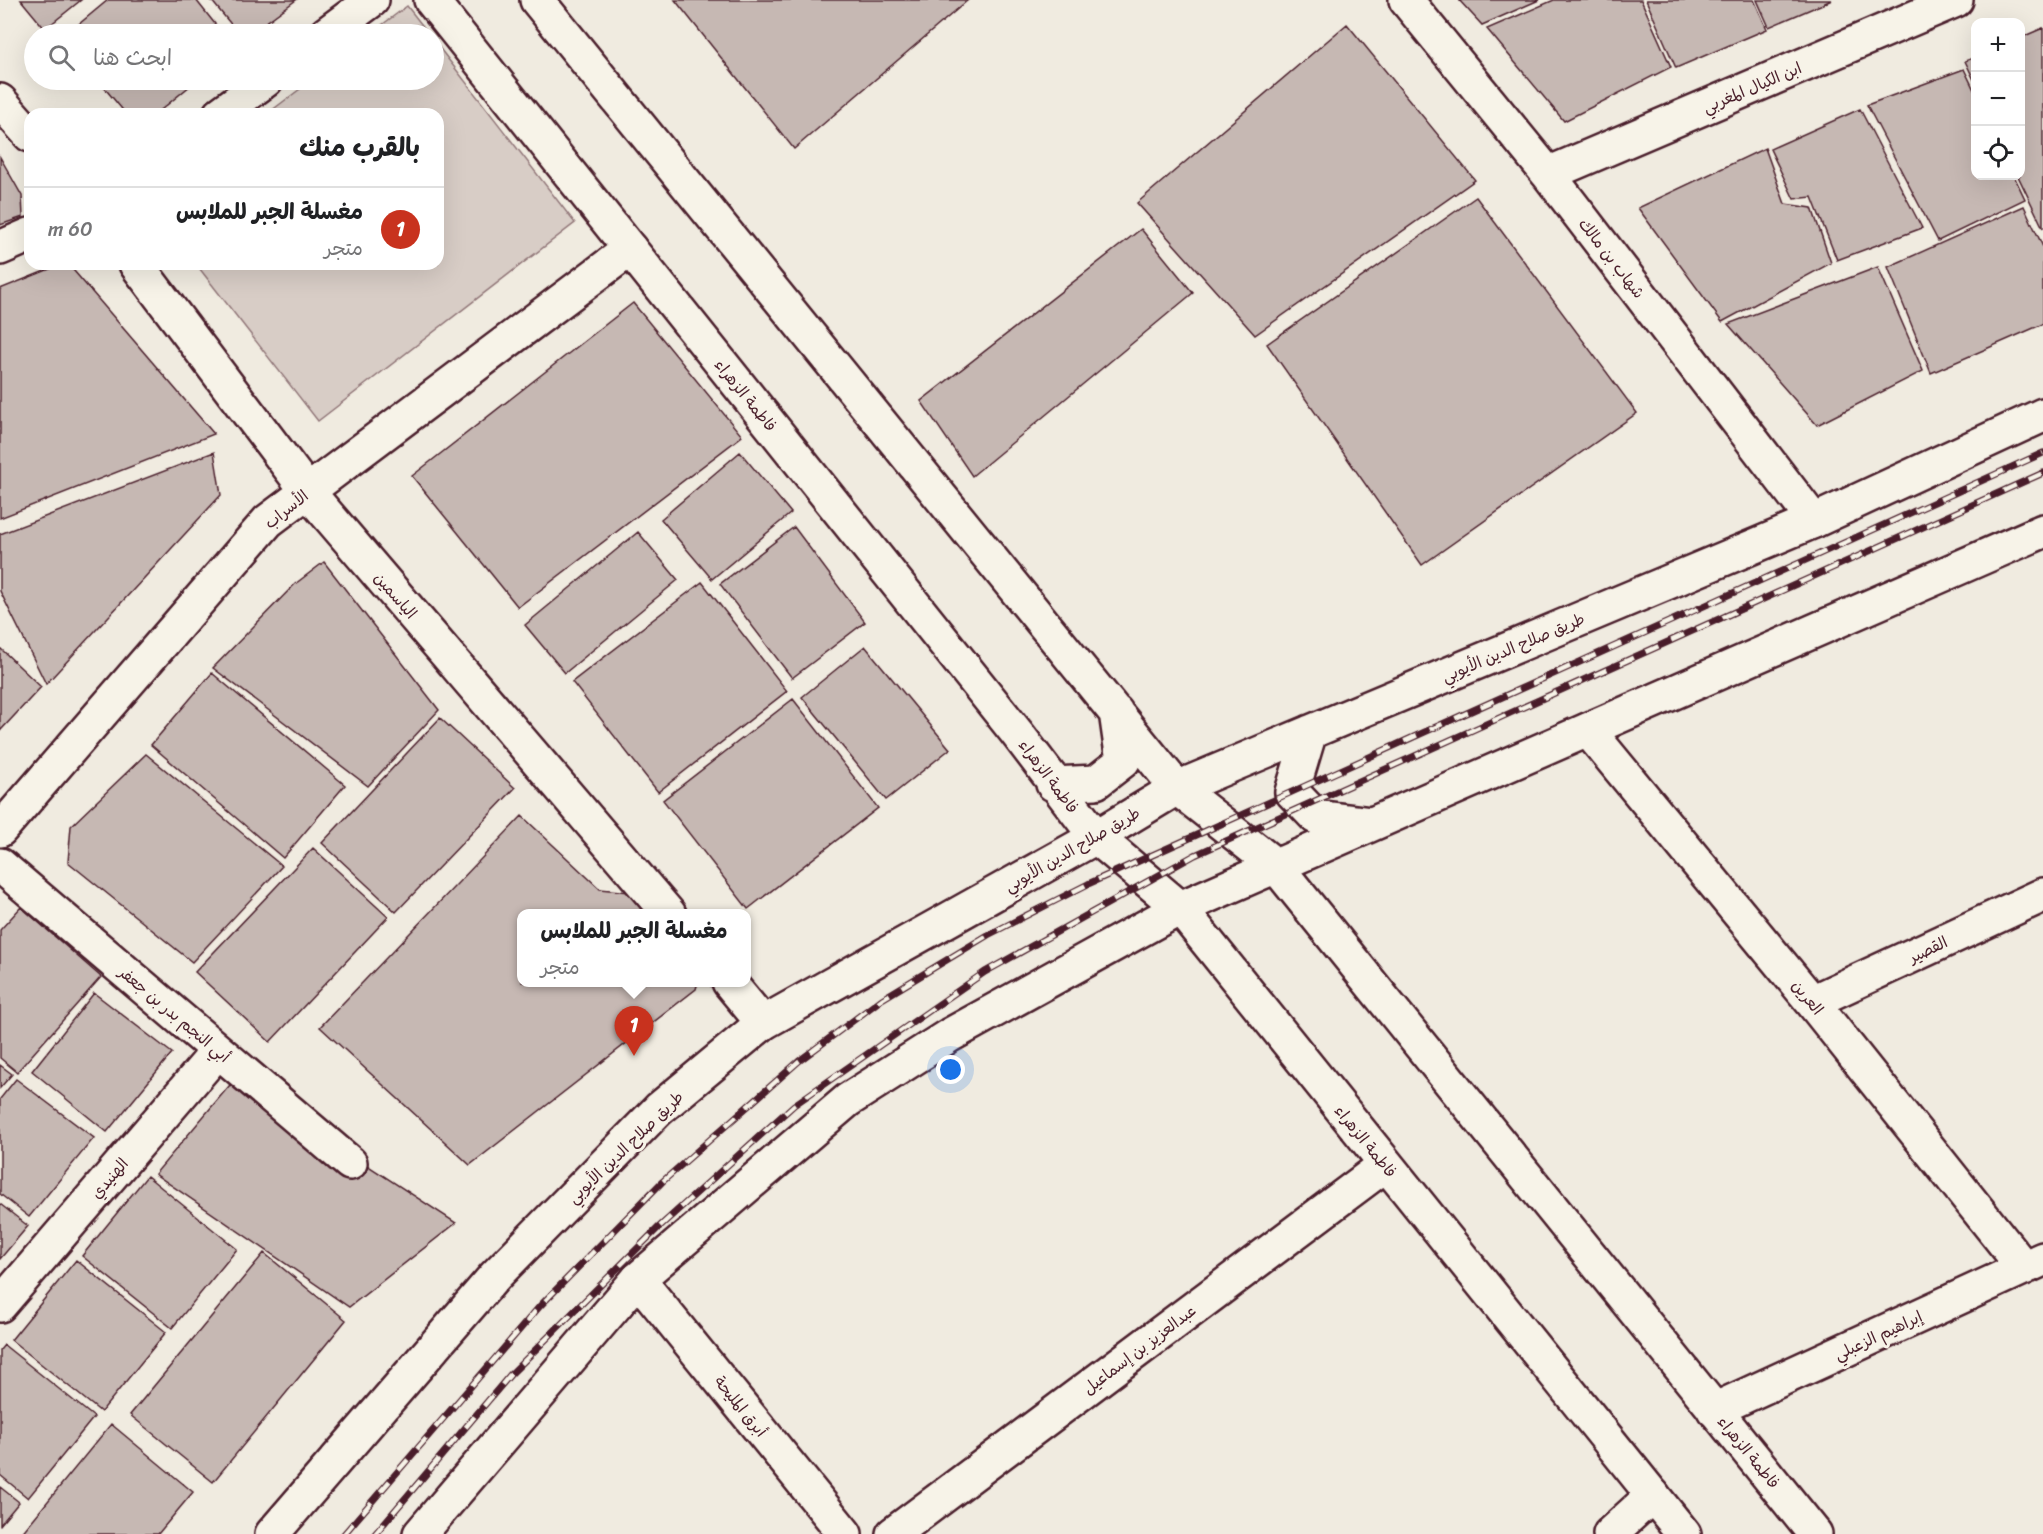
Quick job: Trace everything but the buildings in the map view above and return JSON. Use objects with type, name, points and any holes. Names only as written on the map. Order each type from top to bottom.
[{"type":"main road","points":[[340,24],[372,0]]},
{"type":"main road","name":"فاطمة الزهراء","points":[[431,0],[1008,723],[1096,837],[1180,908],[1684,1534]]},
{"type":"main road","name":"فاطمة الزهراء","points":[[537,0],[1177,788],[1276,866],[1815,1534]]},
{"type":"main road","name":"شهاب بن مالك","points":[[1406,0],[1548,174],[1814,521]]},
{"type":"main road","name":"ابن الكيال المغربي","points":[[1548,174],[1956,0]]},
{"type":"main road","points":[[228,108],[252,90]]},
{"type":"main road","points":[[0,101],[24,128]]},
{"type":"main road","points":[[0,248],[24,238]]},
{"type":"main road","name":"الأسراب","points":[[0,830],[268,521],[630,249]]},
{"type":"main road","name":"الياسمين","points":[[141,270],[308,492],[665,909]]},
{"type":"main road","name":"طريق صلاح الدين الأيوبي","points":[[272,1534],[495,1276],[659,1109],[763,1023],[1096,837],[1177,788],[1814,521],[2043,414]]},
{"type":"main road","points":[[420,1534],[638,1279],[848,1100],[950,1035],[1180,908],[2043,531]]},
{"type":"main road","points":[[1053,784],[1096,782],[1123,761],[1116,712]]},
{"type":"main road","name":"العرين","points":[[1588,730],[1812,1002],[2034,1264]]},
{"type":"main road","points":[[1310,732],[1292,792],[1316,817],[1373,824]]},
{"type":"main road","name":"أبي النجم بدر بن جعفر","points":[[0,865],[350,1163]]},
{"type":"main road","name":"القصير","points":[[1812,1002],[2043,895]]},
{"type":"main road","points":[[733,987],[763,1023]]},
{"type":"main road","name":"الهنيدي","points":[[0,1305],[218,1051]]},
{"type":"main road","name":"عبدالعزيز بن إسماعيل","points":[[893,1534],[1385,1165]]},
{"type":"main road","name":"إبراهيم الزعبلي","points":[[1714,1410],[2034,1264]]},
{"type":"main road","name":"أبرق المليحة","points":[[638,1279],[845,1534]]},
{"type":"main road","points":[[1610,1534],[1653,1495]]},
{"type":"shaded area","points":[[407,6],[421,24],[383,24]]},
{"type":"shaded area","points":[[444,54],[575,223],[318,421],[201,270],[444,270],[444,108],[275,108],[299,90],[444,90]]},
{"type":"railway","points":[[344,1534],[540,1306],[662,1182],[799,1061],[882,999],[988,935],[1088,884],[2043,453]]},
{"type":"railway","points":[[375,1534],[510,1375],[659,1227],[794,1105],[985,972],[1195,855],[2043,473]]},
{"type":"place","name":"مغسلة الجبر للملابس","points":[[634,1056]]}]
